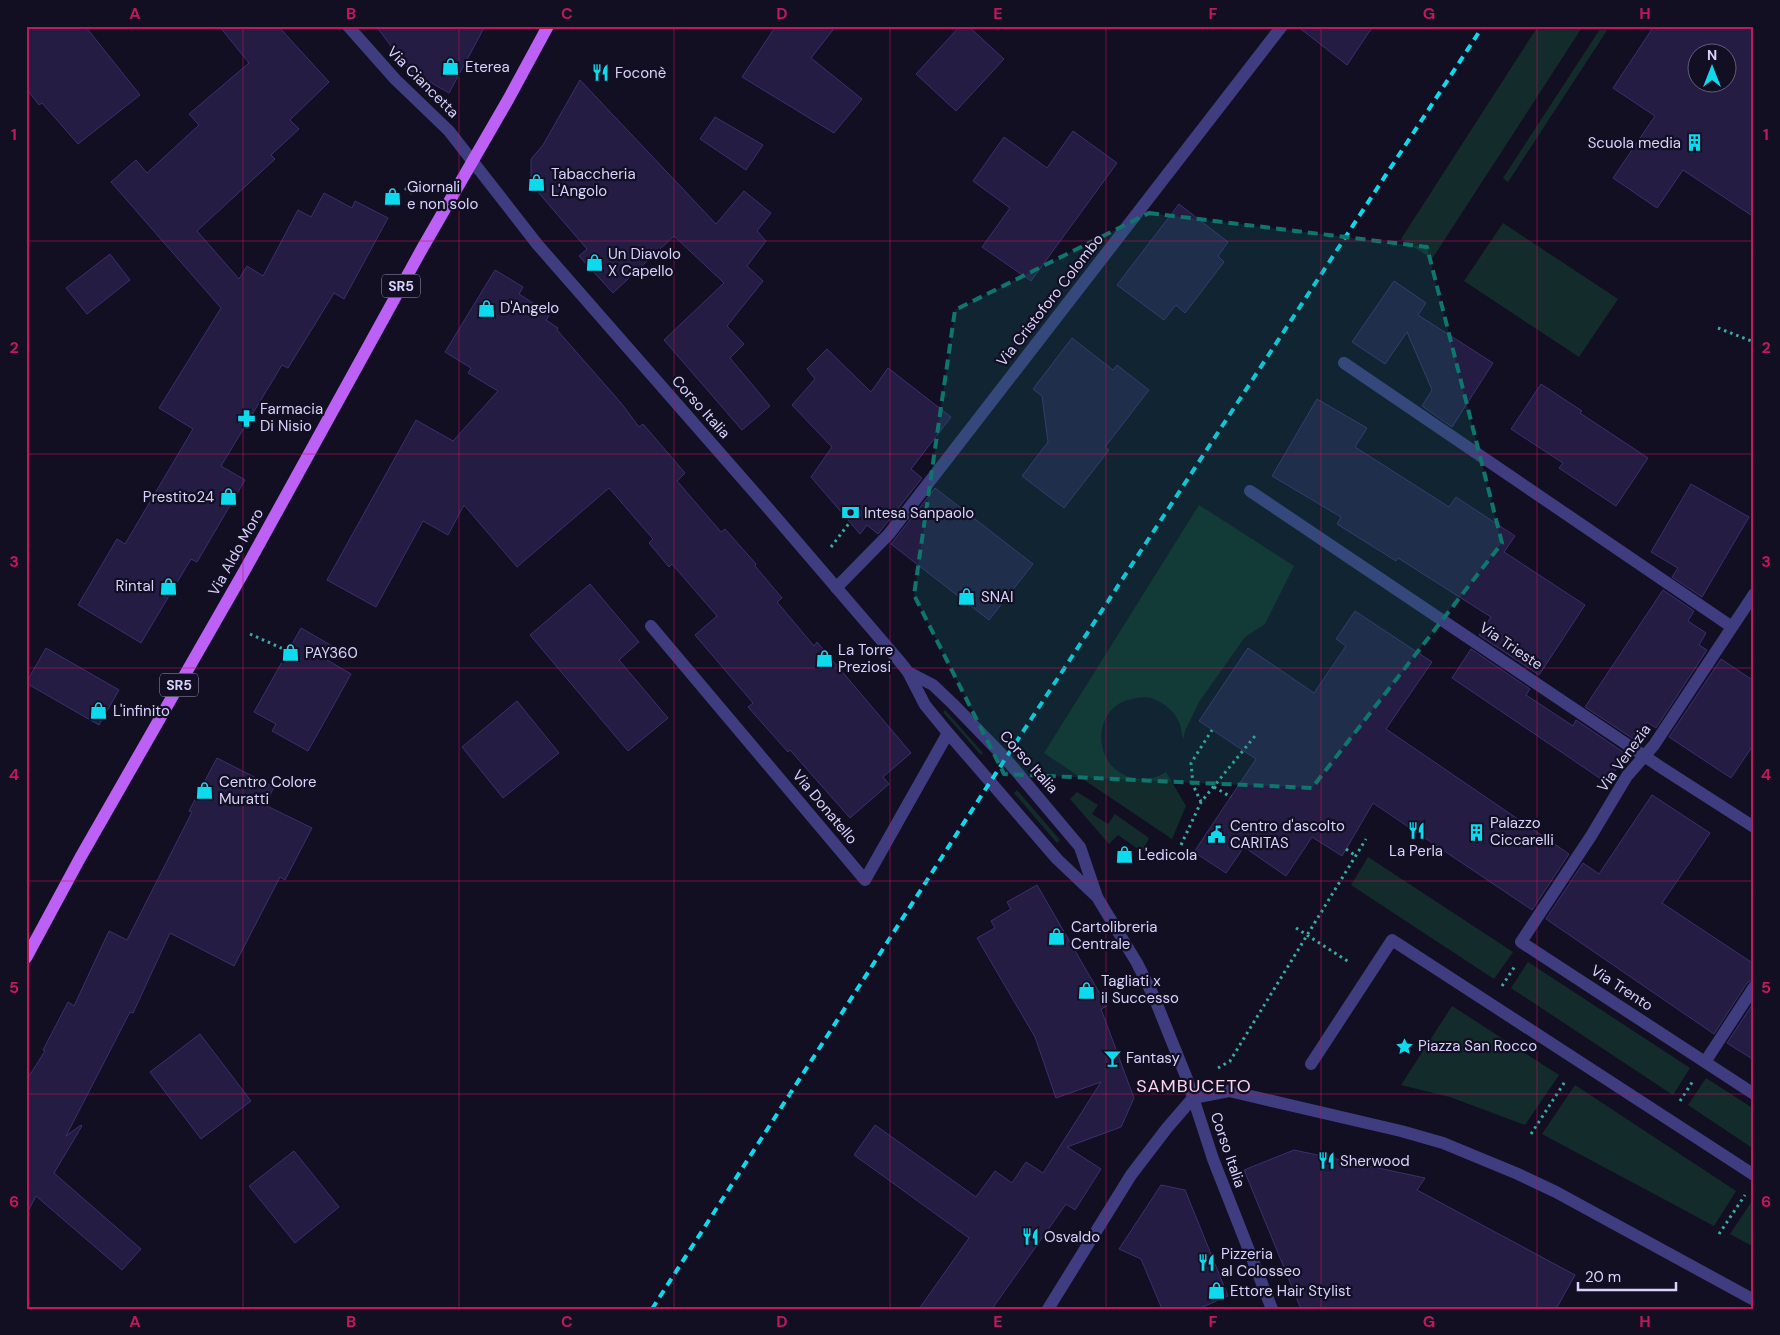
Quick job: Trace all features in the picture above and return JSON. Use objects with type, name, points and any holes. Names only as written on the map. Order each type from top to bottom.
[{"type":"main road","name":"SR5","points":[[472,161],[548,26]]},
{"type":"main road","name":"Via Aldo Moro","points":[[26,958],[85,850],[246,568],[472,161]]},
{"type":"street","name":"Via Ciancetta","points":[[348,26],[394,79],[449,131],[472,161]]},
{"type":"street","name":"Via Cristoforo Colombo","points":[[836,588],[889,534],[1282,26]]},
{"type":"street","name":"Corso Italia","points":[[472,161],[537,244],[768,508],[908,672],[925,705],[948,733],[1057,859],[1097,897]]},
{"type":"street","points":[[1344,363],[1732,627]]},
{"type":"street","name":"Via Trieste","points":[[1250,491],[1644,756],[1754,827]]},
{"type":"street","name":"Via Venezia","points":[[1521,942],[1592,836],[1627,776],[1654,746],[1754,594]]},
{"type":"street","name":"Via Donatello","points":[[651,626],[865,880],[948,733]]},
{"type":"street","name":"Corso Italia","points":[[908,672],[933,685],[953,704],[1006,759],[1080,847],[1097,897],[1137,963],[1154,997],[1193,1098],[1213,1159],[1272,1309]]},
{"type":"street","points":[[1311,1064],[1392,940],[1754,1175]]},
{"type":"street","name":"Via Trento","points":[[1521,942],[1754,1094]]},
{"type":"street","points":[[1705,1062],[1754,987]]},
{"type":"street","points":[[1048,1309],[1131,1175],[1166,1128],[1193,1098],[1229,1091],[1443,1143],[1556,1192],[1754,1300]]},
{"type":"path","points":[[405,188],[413,194]]},
{"type":"path","points":[[1718,328],[1754,342]]},
{"type":"path","points":[[829,549],[850,522]]},
{"type":"path","points":[[250,634],[288,651]]},
{"type":"path","points":[[1202,802],[1193,784],[1191,763],[1212,730]]},
{"type":"path","points":[[1181,845],[1202,802],[1255,736]]},
{"type":"path","points":[[1214,787],[1231,797]]},
{"type":"path","points":[[1217,1068],[1230,1061],[1366,839]]},
{"type":"path","points":[[1346,849],[1356,856]]},
{"type":"path","points":[[1296,928],[1369,975]]},
{"type":"path","points":[[1531,1134],[1566,1080]]},
{"type":"path","points":[[1719,1234],[1744,1196]]},
{"type":"highlighted area","points":[[1149,213],[1427,247],[1502,543],[1312,788],[1004,774],[914,595],[955,310]]},
{"type":"green space","points":[[1538,26],[1583,26],[1432,259],[1401,239]]},
{"type":"green space","points":[[1602,26],[1610,26],[1508,182],[1503,178]]},
{"type":"green space","points":[[1503,223],[1618,299],[1579,357],[1464,281]]},
{"type":"green space","points":[[1199,505],[1294,566],[1265,624],[1245,637],[1199,702],[1185,731],[1183,740],[1181,727],[1173,712],[1155,699],[1142,697],[1119,704],[1109,713],[1104,724],[1101,736],[1103,749],[1108,761],[1117,771],[1130,777],[1144,780],[1166,772],[1186,806],[1172,839],[1044,753]]},
{"type":"green space","points":[[945,710],[983,753],[981,755],[943,712]]},
{"type":"green space","points":[[1017,790],[1060,840],[1057,843],[1014,793]]},
{"type":"green space","points":[[1077,792],[1098,805],[1092,814],[1108,824],[1115,814],[1149,838],[1142,852],[1118,835],[1109,844],[1070,799]]},
{"type":"green space","points":[[1368,857],[1513,952],[1494,979],[1351,885]]},
{"type":"green space","points":[[1528,962],[1690,1068],[1673,1095],[1511,988]]},
{"type":"green space","points":[[1452,1006],[1559,1075],[1525,1125],[1450,1097],[1401,1085]]},
{"type":"green space","points":[[1706,1078],[1754,1109],[1754,1149],[1688,1105]]},
{"type":"green space","points":[[1575,1085],[1736,1191],[1714,1226],[1542,1134]]},
{"type":"green space","points":[[1752,1201],[1754,1202],[1754,1247],[1730,1234]]},
{"type":"building","points":[[26,26],[85,26],[140,95],[78,144],[42,103],[39,105],[26,88]]},
{"type":"building","points":[[219,26],[278,26],[329,82],[290,120],[299,129],[271,155],[275,159],[197,231],[239,279],[247,266],[263,276],[298,210],[311,217],[324,193],[352,208],[355,201],[388,218],[344,299],[334,293],[288,368],[282,365],[221,466],[245,480],[197,562],[191,559],[141,643],[78,605],[117,539],[125,544],[193,429],[159,408],[221,308],[111,182],[136,160],[147,173],[199,125],[189,114],[249,63]]},
{"type":"building","points":[[376,26],[485,26],[449,93],[409,70]]},
{"type":"building","points":[[776,26],[836,26],[811,58],[862,99],[834,133],[742,77]]},
{"type":"building","points":[[960,26],[968,26],[1004,59],[956,111],[916,74]]},
{"type":"building","points":[[1297,26],[1373,26],[1347,65]]},
{"type":"building","name":"Scuola media","points":[[1654,26],[1754,26],[1754,217],[1683,170],[1657,208],[1613,178],[1655,116],[1613,88]]},
{"type":"building","points":[[580,80],[716,224],[744,191],[771,213],[757,231],[766,241],[747,266],[763,281],[727,326],[744,344],[730,358],[770,406],[742,430],[664,340],[724,283],[674,236],[613,293],[579,256],[587,249],[531,184],[531,159],[543,145]]},
{"type":"building","points":[[715,117],[763,145],[746,170],[700,139]]},
{"type":"building","points":[[1073,131],[1117,163],[1031,281],[982,247],[1010,208],[973,181],[1004,137],[1047,168]]},
{"type":"building","points":[[1179,204],[1228,242],[1218,256],[1224,262],[1185,313],[1176,305],[1164,320],[1117,285]]},
{"type":"building","points":[[110,254],[130,280],[87,314],[66,288]]},
{"type":"building","points":[[495,270],[523,287],[519,294],[550,314],[546,320],[558,328],[557,330],[621,403],[639,427],[643,424],[685,473],[677,481],[721,532],[725,529],[756,564],[755,566],[782,598],[777,602],[814,646],[817,642],[911,753],[883,777],[889,784],[850,818],[790,750],[788,752],[748,707],[753,703],[695,635],[717,616],[672,564],[669,567],[649,543],[653,539],[609,488],[517,567],[464,505],[448,535],[423,521],[376,607],[327,580],[416,420],[453,441],[498,391],[468,373],[471,368],[445,352]]},
{"type":"building","points":[[1394,281],[1426,303],[1418,315],[1493,363],[1452,427],[1422,406],[1432,390],[1407,332],[1385,364],[1352,342]]},
{"type":"building","points":[[1072,338],[1113,370],[1117,365],[1149,390],[1105,447],[1109,450],[1064,508],[1022,476],[1048,442],[1042,396],[1033,389]]},
{"type":"building","points":[[827,349],[871,392],[888,368],[951,417],[911,469],[922,478],[878,534],[867,525],[860,534],[811,477],[832,447],[792,405],[815,379],[807,369]]},
{"type":"building","points":[[1541,384],[1582,411],[1580,413],[1648,458],[1616,506],[1559,468],[1563,463],[1511,429]]},
{"type":"building","points":[[1317,399],[1367,428],[1355,447],[1449,507],[1456,497],[1515,536],[1504,552],[1585,605],[1539,675],[1479,635],[1491,617],[1398,558],[1396,561],[1337,524],[1341,517],[1272,476]]},
{"type":"building","points":[[1691,484],[1749,517],[1702,597],[1672,577],[1678,568],[1651,552]]},
{"type":"building","points":[[935,488],[1033,564],[989,620],[891,544]]},
{"type":"building","points":[[590,584],[639,642],[619,660],[668,718],[628,751],[530,635]]},
{"type":"building","points":[[1663,590],[1694,611],[1688,621],[1706,633],[1699,645],[1707,650],[1656,728],[1647,722],[1635,740],[1585,707]]},
{"type":"building","points":[[1355,611],[1432,662],[1386,729],[1569,854],[1532,910],[1373,803],[1342,856],[1312,837],[1286,876],[1244,847],[1226,873],[1194,852],[1256,759],[1199,721],[1248,648],[1314,693],[1346,646],[1336,639]]},
{"type":"building","points":[[301,628],[334,647],[327,660],[351,674],[308,751],[272,731],[276,724],[254,712]]},
{"type":"building","points":[[46,648],[119,690],[99,725],[26,683]]},
{"type":"building","points":[[1471,649],[1530,689],[1526,695],[1573,726],[1576,720],[1626,754],[1607,783],[1452,678]]},
{"type":"building","points":[[1721,659],[1754,681],[1754,744],[1731,778],[1669,737]]},
{"type":"building","points":[[517,701],[559,753],[503,798],[462,747]]},
{"type":"building","points":[[217,758],[274,787],[265,805],[312,828],[285,880],[280,877],[234,966],[170,933],[133,1013],[130,1012],[66,1136],[82,1126],[54,1173],[141,1249],[122,1270],[36,1196],[26,1215],[26,1081],[45,1051],[43,1050],[68,1002],[74,1006],[109,931],[127,940],[192,812],[189,811]]},
{"type":"building","points":[[1652,795],[1710,833],[1662,903],[1754,964],[1754,979],[1747,983],[1714,1034],[1546,919],[1583,863],[1599,874]]},
{"type":"building","points":[[1037,885],[1107,1006],[1101,1009],[1134,1098],[1121,1127],[1067,1147],[1101,1169],[1075,1210],[1066,1204],[992,1309],[919,1309],[969,1238],[854,1155],[875,1125],[976,1197],[995,1171],[1012,1183],[1026,1162],[1043,1173],[1101,1082],[1056,1098],[1035,1037],[977,938],[995,928],[991,921],[1011,909],[1007,902]]},
{"type":"building","points":[[1754,1002],[1754,1060],[1727,1043]]},
{"type":"building","points":[[200,1034],[251,1101],[201,1139],[150,1072]]},
{"type":"building","points":[[1294,1150],[1425,1178],[1417,1190],[1575,1275],[1556,1309],[1301,1309],[1244,1170]]},
{"type":"building","points":[[294,1151],[339,1207],[295,1243],[249,1186]]},
{"type":"building","points":[[1161,1185],[1185,1190],[1228,1296],[1198,1309],[1162,1309],[1141,1259],[1119,1249]]},
{"type":"railway","points":[[652,1309],[983,793],[1483,26]]},
{"type":"place","name":"Eterea","points":[[451,67]]},
{"type":"place","name":"Foconè","points":[[601,73]]},
{"type":"place","name":"Scuola media","points":[[1695,143]]},
{"type":"place","name":"Tabaccheria L'Angolo","points":[[537,183]]},
{"type":"place","name":"Giornali e non solo","points":[[393,196]]},
{"type":"place","name":"Un Diavolo X Capello","points":[[594,263]]},
{"type":"place","name":"D'Angelo","points":[[486,308]]},
{"type":"place","name":"Farmacia Di Nisio","points":[[246,418]]},
{"type":"place","name":"Prestito24","points":[[228,497]]},
{"type":"place","name":"Intesa Sanpaolo","points":[[850,513]]},
{"type":"place","name":"Rintal","points":[[168,586]]},
{"type":"place","name":"SNAI","points":[[967,597]]},
{"type":"place","name":"PAY360","points":[[291,653]]},
{"type":"place","name":"La Torre Preziosi","points":[[824,659]]},
{"type":"place","name":"L'infinito","points":[[99,711]]},
{"type":"place","name":"Centro Colore Muratti","points":[[205,791]]},
{"type":"place","name":"La Perla","points":[[1416,830]]},
{"type":"place","name":"Palazzo Ciccarelli","points":[[1476,832]]},
{"type":"place","name":"Centro d'ascolto CARITAS","points":[[1216,835]]},
{"type":"place","name":"L'edicola","points":[[1124,855]]},
{"type":"place","name":"Cartolibreria Centrale","points":[[1057,936]]},
{"type":"place","name":"Tagliati x il Successo","points":[[1087,990]]},
{"type":"place","name":"Piazza San Rocco","points":[[1404,1046]]},
{"type":"place","name":"Fantasy","points":[[1112,1058]]},
{"type":"place","name":"Sherwood","points":[[1326,1161]]},
{"type":"place","name":"Osvaldo","points":[[1030,1237]]},
{"type":"place","name":"Pizzeria al Colosseo","points":[[1207,1263]]},
{"type":"place","name":"Ettore Hair Stylist","points":[[1216,1291]]},
{"type":"district","name":"SAMBUCETO","points":[[1194,1086]]}]
